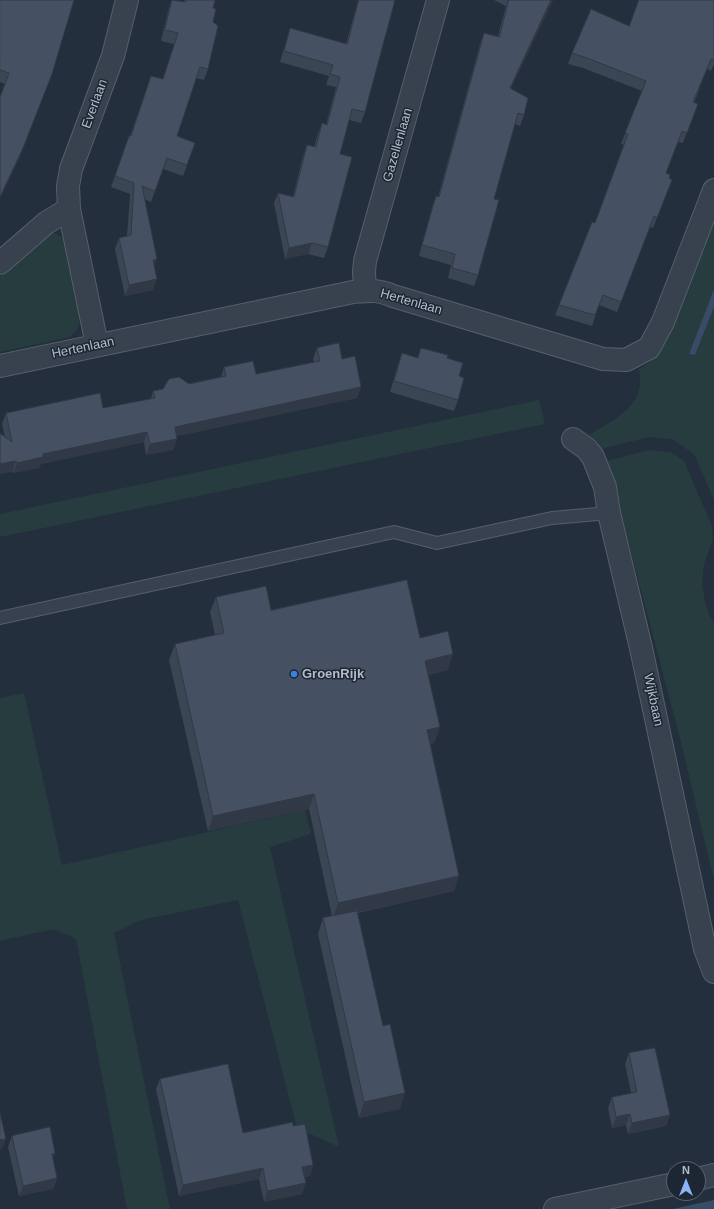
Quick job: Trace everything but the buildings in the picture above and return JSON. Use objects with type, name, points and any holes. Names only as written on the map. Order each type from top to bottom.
[{"type":"street","name":"Everlaan","points":[[97,345],[69,209],[68,186],[71,169],[113,56],[127,0]]},
{"type":"street","name":"Gazellenlaan","points":[[365,291],[365,261],[438,0]]},
{"type":"street","name":"Hertenlaan","points":[[0,366],[353,292],[365,291],[381,291],[393,296],[602,359],[626,360],[649,348],[663,322],[714,190]]},
{"type":"street","points":[[0,263],[46,223],[69,209]]},
{"type":"street","name":"Wijkbaan","points":[[573,439],[587,449],[593,457],[605,487],[609,513],[642,648],[705,949],[714,972]]},
{"type":"street","points":[[555,1209],[666,1186]]},
{"type":"lane","points":[[0,618],[394,532],[436,543],[552,518],[609,513]]},
{"type":"green space","points":[[714,222],[714,289],[689,354],[695,355],[714,307],[714,500],[694,454],[672,439],[649,437],[601,449],[599,443],[589,435],[618,417],[633,402],[638,393],[640,382],[639,370],[655,358],[668,338]]},
{"type":"green space","points":[[52,232],[65,238],[79,311],[79,327],[70,337],[0,352],[0,277],[18,258]]},
{"type":"green space","points":[[539,400],[545,424],[0,537],[0,514]]},
{"type":"green space","points":[[650,450],[671,452],[684,461],[712,526],[713,539],[704,564],[702,584],[705,602],[710,617],[714,622],[714,880],[680,738],[607,461]]},
{"type":"green space","points":[[24,693],[62,865],[305,810],[311,834],[270,847],[339,1147],[297,1128],[238,900],[141,920],[114,933],[170,1209],[127,1209],[76,939],[54,929],[0,941],[0,698]]},
{"type":"water","points":[[714,289],[714,307],[695,355],[689,354]]},
{"type":"water","points":[[714,1200],[714,1209],[673,1209]]},
{"type":"place","name":"GroenRijk","points":[[294,674]]}]
